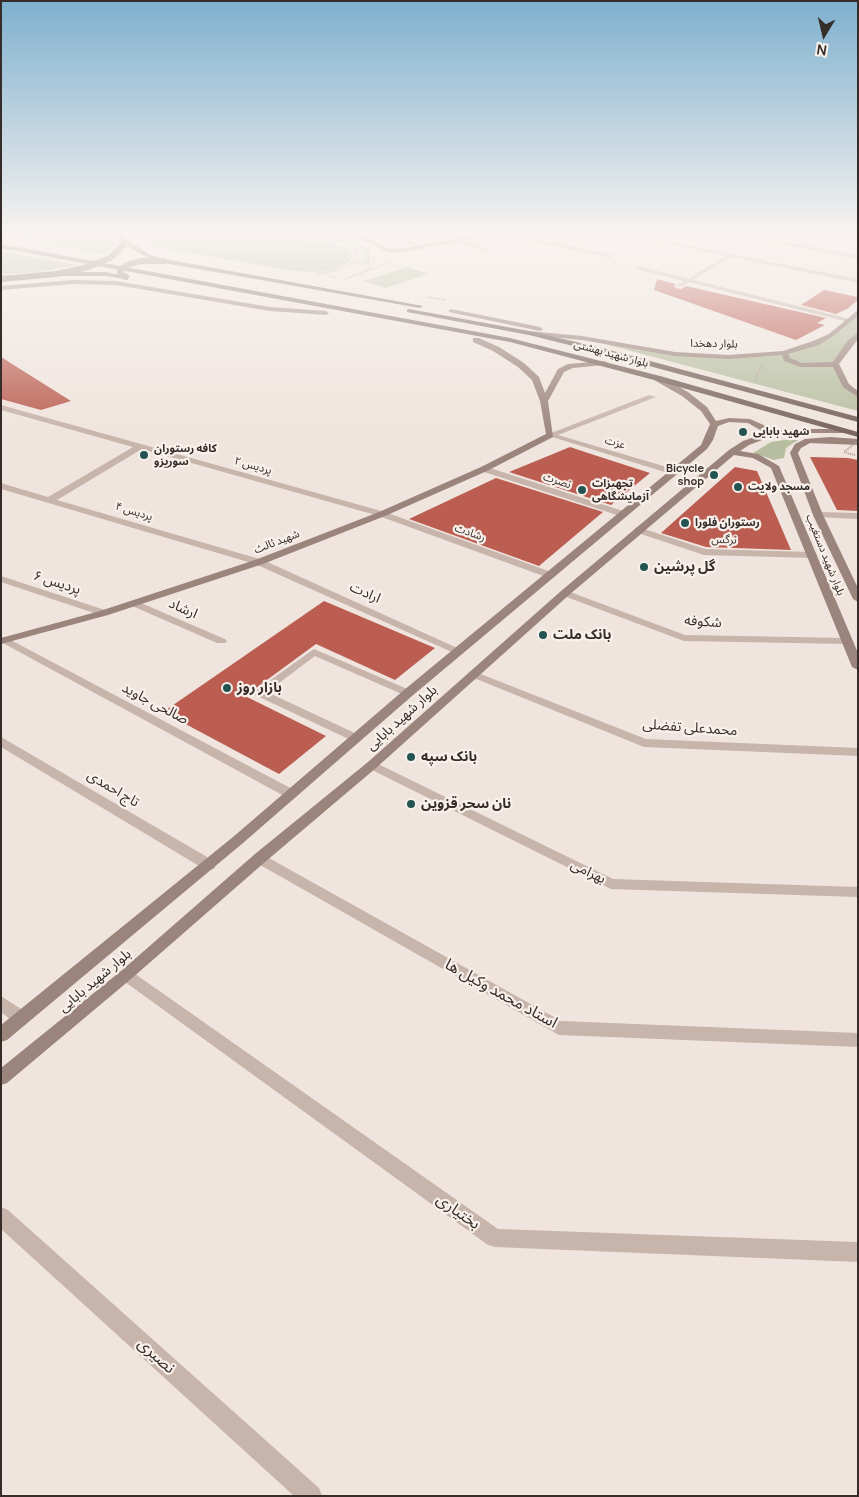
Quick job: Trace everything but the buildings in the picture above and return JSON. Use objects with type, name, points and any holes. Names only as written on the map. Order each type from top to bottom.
[{"type":"main road","points":[[222,301],[270,309],[326,313]]},
{"type":"main road","points":[[260,301],[585,358]]},
{"type":"main road","name":"بلوار شهید بهشتی","points":[[303,301],[436,325],[585,358],[858,435]]},
{"type":"main road","name":"بلوار شهید بهشتی","points":[[348,301],[529,333],[858,420]]},
{"type":"main road","points":[[393,301],[582,338]]},
{"type":"main road","points":[[451,311],[529,333]]},
{"type":"main road","name":"بلوار دهخدا","points":[[529,333],[582,338],[692,356],[729,357],[784,353],[816,343],[830,335],[858,312]]},
{"type":"main road","points":[[784,353],[787,359],[801,365],[822,366],[835,364],[857,336]]},
{"type":"main road","points":[[476,340],[496,349],[521,365],[536,379],[544,401],[550,435]]},
{"type":"main road","points":[[544,401],[561,371],[571,366],[604,364]]},
{"type":"main road","points":[[835,364],[846,385],[858,395]]},
{"type":"main road","points":[[658,378],[685,394],[704,409],[714,424],[729,420],[750,421],[765,429],[768,435]]},
{"type":"main road","name":"بلوار شهید بابایی","points":[[1,1035],[209,865],[408,693],[704,447],[709,440],[714,424]]},
{"type":"main road","name":"بلوار شهید بابایی","points":[[1,1078],[126,975],[260,858],[372,765],[638,530],[732,452],[746,443],[768,435],[790,431],[844,431]]},
{"type":"main road","name":"شهید ثالث","points":[[3,641],[104,613],[259,562],[382,514],[484,469],[550,435]]},
{"type":"main road","points":[[732,452],[786,464],[798,446],[808,441],[858,441]]},
{"type":"main road","name":"بلوار شهید دستغیب","points":[[786,464],[818,515],[858,598]]},
{"type":"main road","name":"بلوار شهید دستغیب","points":[[786,464],[812,555],[858,667]]},
{"type":"street","points":[[772,301],[848,320]]},
{"type":"street","name":"شهید ثالث","points":[[550,435],[652,398]]},
{"type":"street","name":"پردیس ۲","points":[[1,408],[382,514]]},
{"type":"street","name":"عزت","points":[[550,435],[674,472]]},
{"type":"street","points":[[50,500],[141,446]]},
{"type":"street","name":"نصرت","points":[[484,469],[623,514]]},
{"type":"street","name":"پردیس ۴","points":[[1,486],[259,562]]},
{"type":"street","name":"رشادت","points":[[382,514],[550,575]]},
{"type":"street","points":[[818,515],[858,516]]},
{"type":"street","name":"نرگس","points":[[638,530],[704,552],[812,555]]},
{"type":"street","name":"ارادت","points":[[259,562],[458,651]]},
{"type":"street","name":"پردیس ۶","points":[[1,579],[104,613]]},
{"type":"street","name":"شکوفه","points":[[565,594],[684,638],[847,641]]},
{"type":"street","name":"ارشاد","points":[[134,603],[221,641]]},
{"type":"street","name":"صالحی جاوید","points":[[3,641],[291,794]]},
{"type":"street","name":"محمدعلی تفضلی","points":[[473,674],[644,743],[858,752]]},
{"type":"street","name":"تاج احمدی","points":[[1,741],[209,865]]},
{"type":"street","name":"بهرامی","points":[[372,765],[611,884],[858,892]]},
{"type":"street","name":"استاد محمد وکیل ها","points":[[260,858],[559,1028],[858,1040]]},
{"type":"street","name":"بختیاری","points":[[126,975],[495,1238],[858,1252]]},
{"type":"street","points":[[1,1003],[21,1018]]},
{"type":"street","name":"نصیری","points":[[1,1216],[312,1496]]},
{"type":"lane","points":[[355,738],[259,693],[314,652],[408,693]]},
{"type":"path","points":[[754,383],[765,359]]},
{"type":"path","points":[[856,456],[844,452],[858,441]]},
{"type":"green space","points":[[858,312],[858,335],[835,364],[846,385],[858,395],[858,411],[582,338],[660,352],[719,357],[784,353],[831,335]]},
{"type":"green space","points":[[798,440],[786,448],[784,458],[774,460],[753,453],[771,442]]},
{"type":"place","name":"شهید بابایی","points":[[743,432]]},
{"type":"place","name":"کافه رستوران سوریزو","points":[[144,455]]},
{"type":"place","name":"Bicycle shop","points":[[714,475]]},
{"type":"place","name":"مسجد ولایت","points":[[738,487]]},
{"type":"place","name":"تجهیزات آزمایشگاهی","points":[[582,490]]},
{"type":"place","name":"رستوران فلورا","points":[[685,523]]},
{"type":"place","name":"گل پرشین","points":[[644,567]]},
{"type":"place","name":"بانک ملت","points":[[543,635]]},
{"type":"place","name":"بازار روز","points":[[227,688]]},
{"type":"place","name":"بانک سپه","points":[[411,757]]},
{"type":"place","name":"نان سحر قزوین","points":[[411,804]]}]
